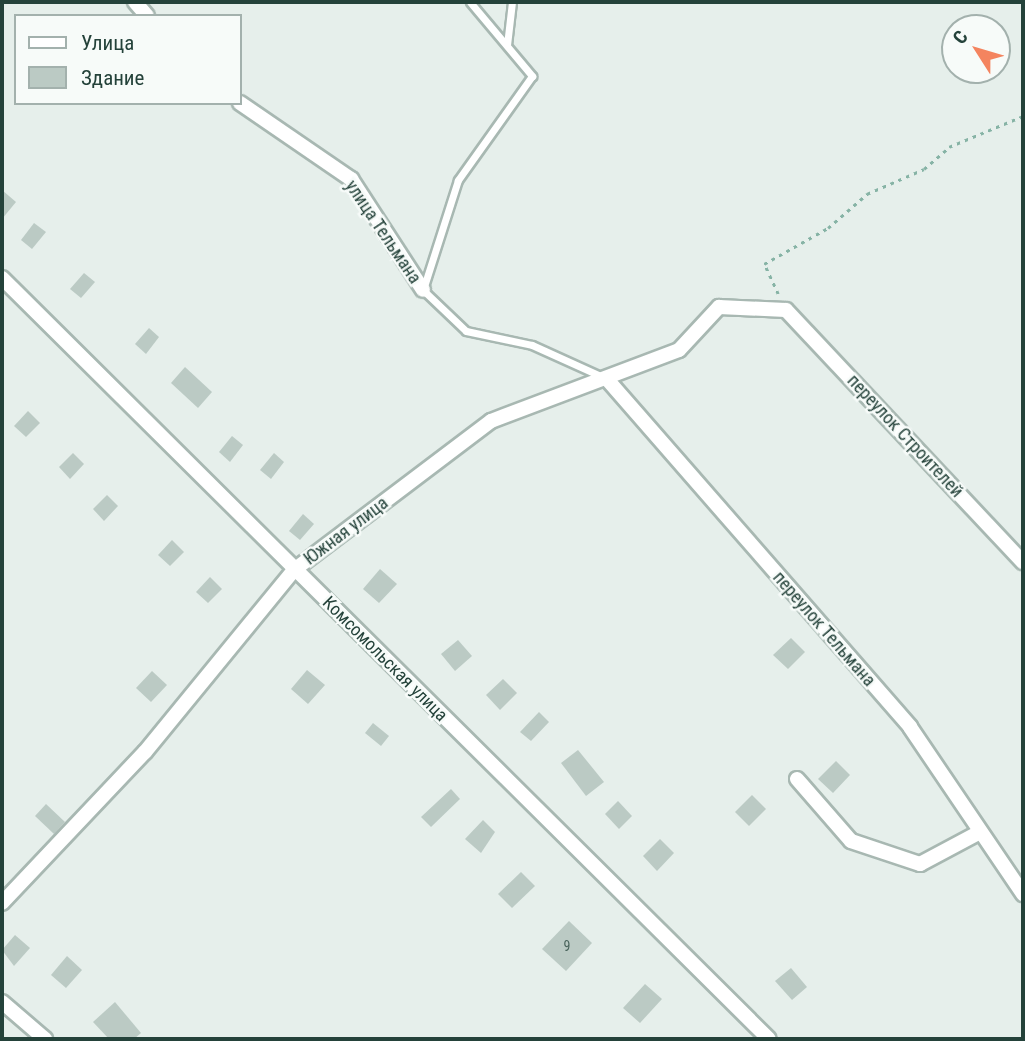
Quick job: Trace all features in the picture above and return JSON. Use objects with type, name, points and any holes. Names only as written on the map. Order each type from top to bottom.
[{"type":"street","name":"улица Тельмана","points":[[242,104],[351,179],[423,290]]},
{"type":"street","name":"Комсомольская улица","points":[[2,278],[769,1039]]},
{"type":"street","name":"Южная улица","points":[[2,903],[145,752],[294,570],[491,421],[679,349],[719,307],[786,310]]},
{"type":"street","name":"переулок Строителей","points":[[786,310],[1023,562]]},
{"type":"street","name":"переулок Тельмана","points":[[606,378],[910,727],[1023,894]]},
{"type":"street","points":[[797,779],[851,841],[920,863],[980,832]]},
{"type":"street","points":[[2,1002],[45,1039]]},
{"type":"lane","points":[[470,2],[533,76],[458,180],[423,290],[466,331],[532,345],[606,378]]},
{"type":"lane","points":[[507,45],[512,2]]},
{"type":"path","points":[[786,310],[764,264],[828,228],[867,194],[924,169],[949,147],[1023,116]]},
{"type":"building","points":[[2,190],[16,202],[2,219]]},
{"type":"building","points":[[34,223],[46,232],[32,249],[21,240]]},
{"type":"building","points":[[84,273],[95,282],[81,298],[70,289]]},
{"type":"building","points":[[149,328],[159,337],[146,354],[135,344]]},
{"type":"building","points":[[185,367],[212,392],[198,408],[171,383]]},
{"type":"building","points":[[28,411],[40,423],[26,437],[14,426]]},
{"type":"building","points":[[232,436],[243,445],[230,462],[219,452]]},
{"type":"building","points":[[73,453],[84,464],[70,479],[59,467]]},
{"type":"building","points":[[274,453],[284,462],[271,479],[260,470]]},
{"type":"building","points":[[107,495],[118,506],[104,521],[93,509]]},
{"type":"building","points":[[303,514],[314,524],[300,540],[289,531]]},
{"type":"building","points":[[172,540],[184,552],[170,566],[158,555]]},
{"type":"building","points":[[380,569],[397,584],[379,603],[363,589]]},
{"type":"building","points":[[210,577],[222,589],[208,603],[196,592]]},
{"type":"building","points":[[791,638],[805,652],[788,669],[773,655]]},
{"type":"building","points":[[458,640],[472,656],[455,671],[441,654]]},
{"type":"building","points":[[307,670],[325,685],[308,704],[291,689]]},
{"type":"building","points":[[152,671],[167,685],[151,702],[136,688]]},
{"type":"building","points":[[503,679],[517,693],[500,710],[486,695]]},
{"type":"building","points":[[539,712],[549,722],[531,741],[520,732]]},
{"type":"building","points":[[373,723],[389,736],[381,746],[365,733]]},
{"type":"building","points":[[578,750],[604,782],[586,796],[561,763]]},
{"type":"building","points":[[836,761],[850,775],[833,793],[818,779]]},
{"type":"building","points":[[451,789],[460,799],[431,827],[421,817]]},
{"type":"building","points":[[752,795],[766,809],[749,826],[735,812]]},
{"type":"building","points":[[618,801],[632,816],[619,829],[605,814]]},
{"type":"building","points":[[46,804],[65,822],[54,834],[35,816]]},
{"type":"building","points":[[483,820],[495,832],[481,853],[465,839]]},
{"type":"building","points":[[660,839],[674,853],[657,871],[643,856]]},
{"type":"building","points":[[521,872],[535,886],[512,908],[498,894]]},
{"type":"building","points":[[569,921],[592,943],[566,971],[542,949]]},
{"type":"building","points":[[15,935],[30,948],[14,966],[2,950]]},
{"type":"building","points":[[67,956],[82,970],[66,988],[51,975]]},
{"type":"building","points":[[791,968],[807,987],[792,1000],[775,981]]},
{"type":"building","points":[[645,984],[662,999],[640,1023],[623,1008]]},
{"type":"building","points":[[115,1002],[141,1033],[134,1039],[109,1039],[93,1022]]}]
